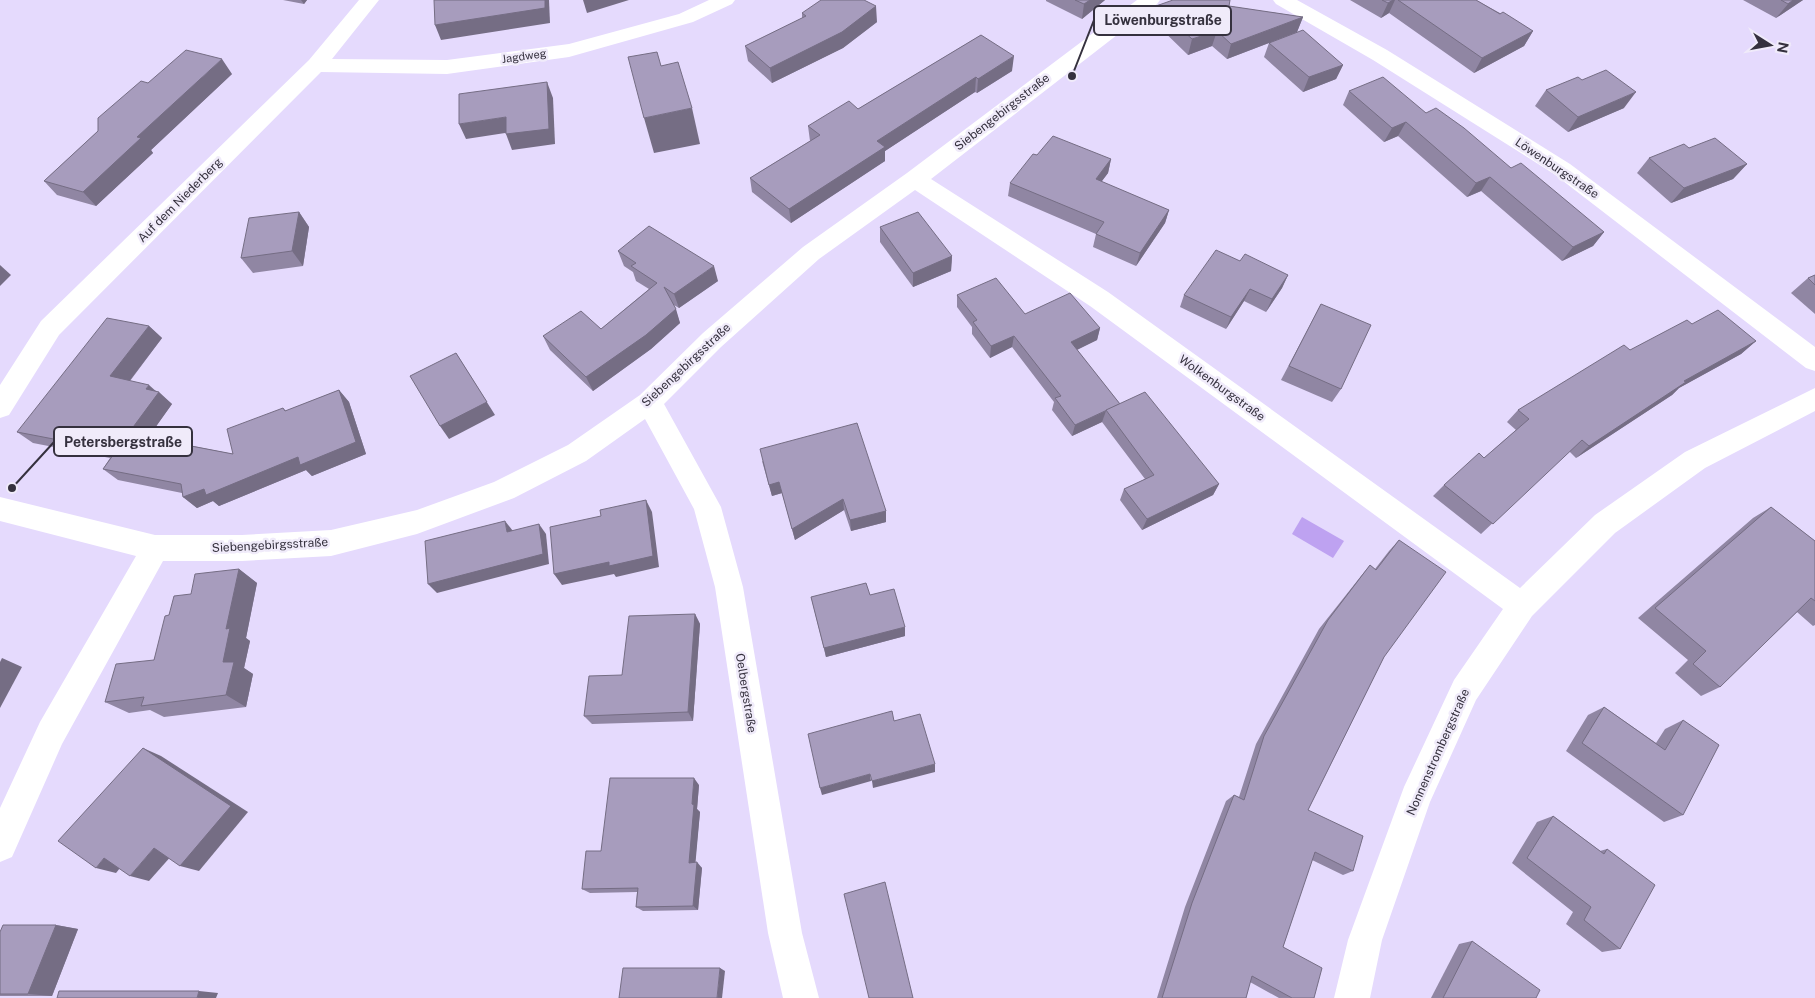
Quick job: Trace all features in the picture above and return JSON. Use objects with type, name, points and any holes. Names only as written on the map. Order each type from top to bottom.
[{"type":"street","name":"Auf dem Niederberg","points":[[0,407],[50,328],[316,65],[369,0]]},
{"type":"street","name":"Jagdweg","points":[[316,65],[447,67],[569,50],[686,18],[725,0]]},
{"type":"street","name":"Siebengebirgsstraße","points":[[0,508],[155,548],[242,548],[330,543],[417,522],[504,490],[577,454],[649,402],[712,340],[811,253],[915,178],[1150,0]]},
{"type":"street","name":"Löwenburgstraße","points":[[1283,0],[1380,55],[1562,169],[1815,362]]},
{"type":"street","name":"Wolkenburgstraße","points":[[915,178],[1099,299],[1522,606]]},
{"type":"street","name":"Nonnenstrombergstraße","points":[[1352,998],[1366,940],[1415,798],[1465,690],[1522,606],[1605,524],[1695,460],[1815,399]]},
{"type":"street","name":"Oelbergstraße","points":[[649,402],[707,507],[729,587],[785,933],[801,998]]},
{"type":"street","points":[[0,845],[51,733],[155,548]]},
{"type":"shaded area","points":[[1302,517],[1344,541],[1333,558],[1292,534]]},
{"type":"building","points":[[434,0],[545,0],[545,8],[435,25]]},
{"type":"building","points":[[821,0],[864,0],[876,6],[842,32],[770,68],[745,46],[806,16],[802,13]]},
{"type":"building","points":[[1075,0],[1090,0],[1084,4]]},
{"type":"building","points":[[1173,0],[1230,0],[1229,6],[1303,17],[1231,44],[1217,31],[1192,39],[1156,6]]},
{"type":"building","points":[[1382,0],[1393,0],[1388,3]]},
{"type":"building","points":[[1398,0],[1476,0],[1500,14],[1503,12],[1533,31],[1482,58]]},
{"type":"building","points":[[1781,0],[1793,0],[1788,4]]},
{"type":"building","points":[[1303,30],[1343,65],[1309,77],[1269,43]]},
{"type":"building","points":[[981,35],[1014,56],[978,79],[976,77],[877,141],[885,147],[789,209],[750,178],[820,135],[808,126],[849,101],[858,109]]},
{"type":"building","points":[[186,50],[222,59],[137,137],[141,138],[83,192],[44,181],[98,131],[98,118],[141,81],[148,83]]},
{"type":"building","points":[[657,52],[661,66],[678,62],[692,108],[644,118],[628,57]]},
{"type":"building","points":[[1606,70],[1636,92],[1578,117],[1546,90],[1578,77],[1582,80]]},
{"type":"building","points":[[1383,77],[1426,113],[1436,108],[1464,128],[1511,168],[1521,163],[1604,232],[1573,247],[1490,177],[1476,183],[1406,122],[1392,128],[1349,91]]},
{"type":"building","points":[[547,82],[549,129],[506,134],[506,117],[459,124],[459,94]]},
{"type":"building","points":[[1053,136],[1111,159],[1096,179],[1169,210],[1140,253],[1096,234],[1104,222],[1010,183],[1033,154],[1037,155]]},
{"type":"building","points":[[1715,138],[1747,164],[1684,188],[1649,158],[1684,144],[1689,148]]},
{"type":"building","points":[[299,212],[292,251],[241,258],[249,218]]},
{"type":"building","points":[[918,212],[952,256],[913,273],[880,227]]},
{"type":"building","points":[[649,226],[714,266],[674,294],[664,287],[676,309],[646,335],[586,377],[543,336],[581,311],[601,329],[657,283],[631,266],[636,263],[618,251]]},
{"type":"building","points":[[1216,250],[1240,261],[1245,254],[1288,275],[1272,299],[1250,289],[1231,317],[1184,295]]},
{"type":"building","points":[[1815,275],[1815,285],[1808,278]]},
{"type":"building","points":[[996,278],[1025,314],[1070,293],[1100,328],[1071,342],[1120,404],[1075,425],[1055,398],[1061,396],[1014,336],[991,346],[973,322],[977,320],[957,295]]},
{"type":"building","points":[[1321,304],[1371,325],[1341,389],[1289,366]]},
{"type":"building","points":[[1718,310],[1756,341],[1684,381],[1686,382],[1589,446],[1582,440],[1493,524],[1444,485],[1479,453],[1484,458],[1529,419],[1518,410],[1624,345],[1630,350],[1687,320],[1692,324]]},
{"type":"building","points":[[107,318],[149,326],[110,376],[149,385],[146,389],[159,392],[128,434],[233,454],[227,429],[283,408],[285,411],[339,390],[356,442],[300,465],[298,457],[206,495],[204,489],[183,497],[181,484],[103,469],[116,451],[17,432]]},
{"type":"building","points":[[456,353],[487,402],[440,426],[410,376]]},
{"type":"building","points":[[1145,392],[1219,484],[1147,519],[1124,489],[1154,475],[1106,410]]},
{"type":"building","points":[[857,423],[886,511],[850,520],[843,499],[792,529],[779,482],[769,485],[760,449]]},
{"type":"building","points":[[646,500],[653,556],[609,566],[609,562],[554,574],[550,527],[601,516],[600,510]]},
{"type":"building","points":[[1771,507],[1815,541],[1815,601],[1811,598],[1720,687],[1693,664],[1706,651],[1655,608]]},
{"type":"building","points":[[505,521],[507,532],[539,524],[543,554],[428,584],[425,541]]},
{"type":"building","points":[[1399,540],[1446,572],[1384,657],[1308,810],[1363,836],[1353,871],[1315,852],[1283,947],[1322,968],[1314,998],[1292,998],[1252,976],[1246,998],[1162,998],[1192,903],[1234,795],[1244,800],[1264,736],[1328,620],[1370,565],[1376,570]]},
{"type":"building","points":[[239,569],[226,629],[230,628],[223,662],[234,662],[226,695],[141,706],[144,697],[105,702],[116,664],[154,660],[165,616],[169,615],[174,596],[191,594],[195,574]]},
{"type":"building","points":[[866,583],[870,595],[894,589],[905,627],[824,648],[811,597]]},
{"type":"building","points":[[695,614],[688,712],[584,716],[589,676],[622,675],[629,616]]},
{"type":"building","points":[[1604,707],[1665,750],[1683,720],[1719,745],[1683,815],[1582,743]]},
{"type":"building","points":[[892,711],[894,721],[920,714],[935,764],[872,781],[870,774],[820,788],[808,734]]},
{"type":"building","points":[[143,748],[231,806],[180,866],[154,848],[130,876],[104,858],[96,868],[58,841]]},
{"type":"building","points":[[610,778],[694,778],[692,804],[694,805],[689,863],[697,862],[693,906],[636,907],[638,888],[582,889],[586,851],[601,851]]},
{"type":"building","points":[[1553,816],[1604,854],[1607,849],[1655,885],[1620,949],[1584,920],[1591,907],[1527,858]]},
{"type":"building","points":[[885,882],[913,998],[869,998],[844,894]]},
{"type":"building","points":[[3,925],[56,925],[28,994],[0,994],[0,932]]},
{"type":"building","points":[[1472,941],[1540,990],[1536,998],[1443,998]]},
{"type":"building","points":[[623,968],[720,968],[717,998],[619,998]]},
{"type":"building","points":[[59,991],[199,991],[197,998],[57,998]]},
{"type":"place","name":"Löwenburgstraße","points":[[1072,76]]},
{"type":"place","name":"Petersbergstraße","points":[[12,488]]}]
